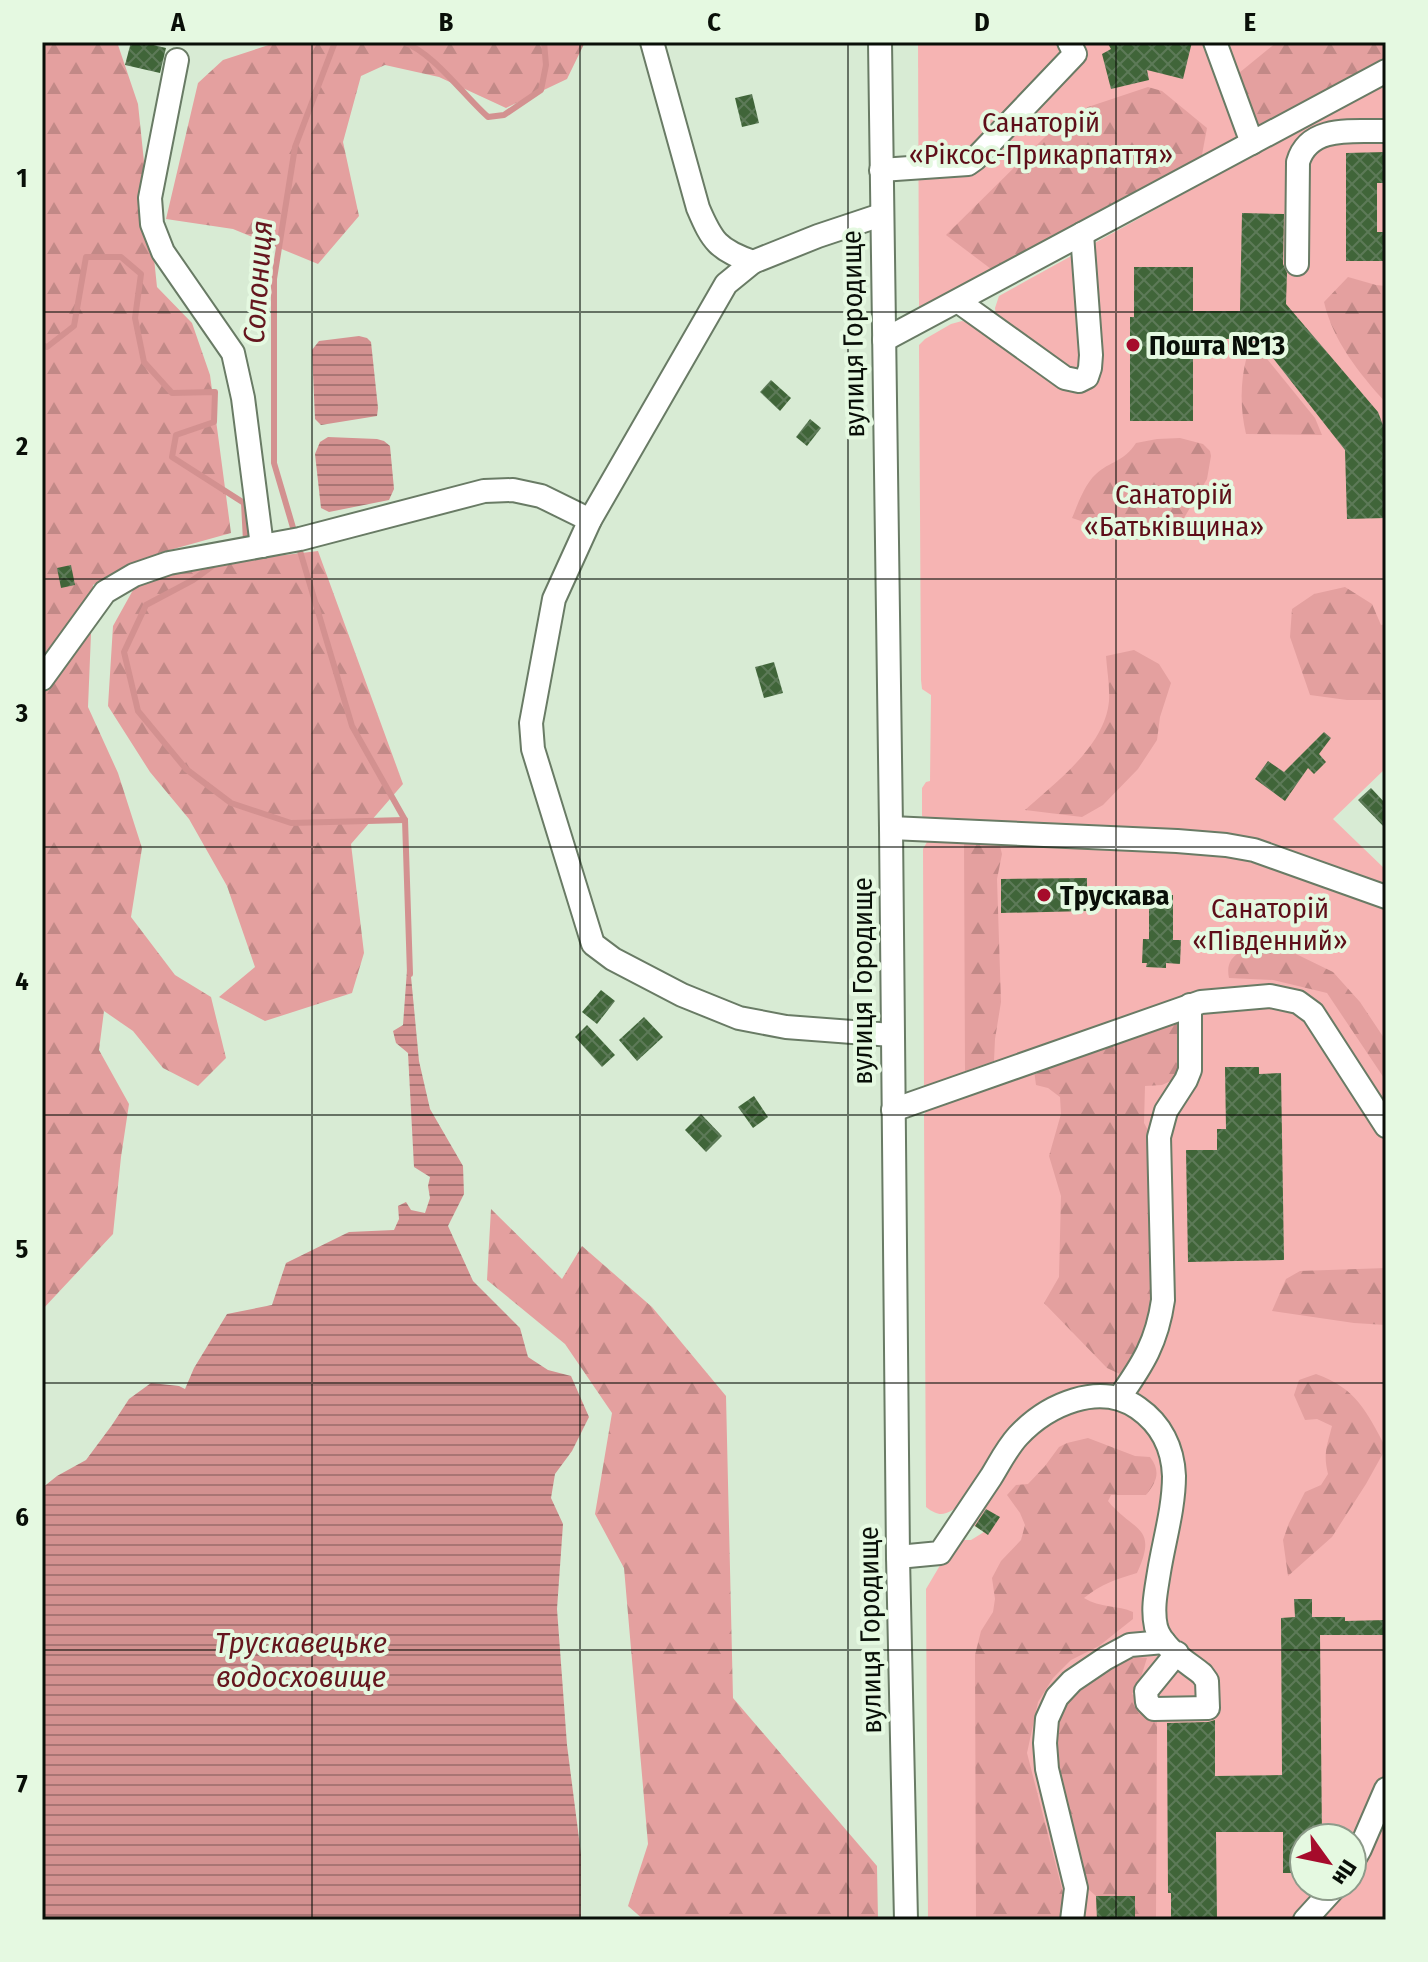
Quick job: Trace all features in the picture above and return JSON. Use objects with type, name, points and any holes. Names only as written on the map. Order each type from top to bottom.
[{"type":"street","points":[[652,42],[698,208],[709,234],[726,251],[753,262]]},
{"type":"street","name":"вулиця Городище","points":[[880,42],[898,1557],[906,1920]]},
{"type":"street","points":[[881,170],[968,164],[1075,54],[1069,42]]},
{"type":"street","points":[[1215,42],[1252,143]]},
{"type":"street","points":[[177,60],[150,198],[152,224],[163,252],[233,353],[243,398],[262,546]]},
{"type":"street","points":[[884,340],[1386,71]]},
{"type":"street","points":[[1280,128],[1298,160]]},
{"type":"street","points":[[1297,264],[1300,153],[1308,144],[1327,133],[1386,131]]},
{"type":"street","points":[[881,215],[753,262],[726,284],[590,520],[554,599],[531,723],[533,749],[593,944],[613,959],[682,995],[739,1018],[786,1027],[892,1035]]},
{"type":"street","points":[[959,302],[1065,378],[1079,381],[1087,377],[1091,355],[1082,234]]},
{"type":"street","points":[[42,679],[105,592],[134,575],[169,563],[300,539],[484,491],[513,490],[541,496],[590,520]]},
{"type":"street","points":[[891,828],[1226,845],[1254,850],[1386,897]]},
{"type":"street","points":[[893,1110],[1190,1005],[1270,996],[1298,1002],[1313,1013],[1386,1126]]},
{"type":"street","points":[[1119,1398],[1151,1348],[1160,1323],[1163,1300],[1159,1137],[1166,1111],[1190,1070],[1190,1005]]},
{"type":"street","points":[[898,1557],[940,1553],[1017,1438],[1036,1420],[1058,1406],[1076,1399],[1119,1398],[1132,1403],[1149,1416],[1164,1436],[1172,1455],[1174,1476],[1154,1601],[1157,1631],[1170,1648],[1130,1645],[1106,1658],[1072,1681],[1057,1697],[1047,1719],[1047,1769],[1076,1888],[1072,1920]]},
{"type":"street","points":[[1368,1831],[1386,1789]]},
{"type":"street","points":[[1305,1920],[1321,1902]]},
{"type":"green space","points":[[42,42],[117,42],[138,104],[157,287],[192,323],[210,375],[231,533],[159,553],[93,585],[88,707],[118,773],[142,848],[131,917],[175,975],[211,997],[226,1058],[198,1086],[163,1068],[133,1031],[104,1011],[99,1050],[129,1104],[113,1234],[42,1310]]},
{"type":"green space","points":[[278,42],[585,42],[567,79],[506,108],[439,77],[385,65],[361,76],[343,142],[359,216],[318,264],[233,229],[166,219],[198,83],[223,60]]},
{"type":"green space","name":"Санаторій «Ріксос-Прикарпаття»","points":[[918,42],[1386,42],[1386,60],[932,306],[919,307]]},
{"type":"green space","points":[[1277,42],[1386,42],[1386,60],[1258,129],[1239,73]]},
{"type":"green space","name":"Санаторій «Батьківщина»","points":[[1386,84],[1386,768],[1333,819],[1386,870],[1386,889],[1270,846],[927,820],[922,816],[922,788],[930,781],[931,695],[922,689],[921,680],[919,345],[951,324],[962,321],[976,324],[996,317],[999,296]]},
{"type":"green space","points":[[1148,87],[1162,91],[1207,128],[1201,160],[995,272],[946,235],[1048,134],[1088,107]]},
{"type":"green space","points":[[1348,277],[1386,286],[1386,403],[1348,356],[1328,316],[1324,302]]},
{"type":"green space","points":[[1263,354],[1315,418],[1322,435],[1246,434],[1242,395],[1247,356]]},
{"type":"green space","points":[[1180,438],[1203,444],[1210,451],[1207,479],[1184,518],[1156,540],[1112,539],[1090,524],[1072,518],[1092,478],[1127,454],[1136,443]]},
{"type":"green space","points":[[318,551],[403,784],[351,844],[364,953],[352,993],[265,1021],[219,997],[255,967],[227,886],[189,819],[150,772],[108,706],[113,626],[143,572]]},
{"type":"green space","points":[[1345,587],[1372,604],[1381,625],[1386,624],[1384,700],[1347,700],[1310,695],[1290,637],[1292,609],[1314,594]]},
{"type":"green space","points":[[1134,650],[1159,664],[1171,683],[1160,717],[1157,740],[1138,769],[1103,805],[1082,817],[1025,810],[1077,762],[1099,733],[1109,701],[1106,656]]},
{"type":"green space","name":"Санаторій «Південний»","points":[[932,840],[1195,851],[1251,859],[1386,906],[1386,1920],[928,1920],[926,1589],[955,1540],[971,1540],[984,1532],[973,1525],[976,1520],[960,1505],[943,1514],[926,1507],[924,1115],[928,1108],[924,1091],[923,849]]},
{"type":"green space","points":[[964,840],[999,842],[1002,854],[997,879],[1001,1002],[994,1061],[965,1071]]},
{"type":"green space","points":[[1263,946],[1294,953],[1333,972],[1360,1002],[1386,1041],[1386,1081],[1327,993],[1273,980],[1229,978],[1230,964],[1237,954]]},
{"type":"green space","points":[[1177,1022],[1183,1050],[1175,1079],[1162,1085],[1145,1086],[1144,1123],[1151,1136],[1155,1294],[1144,1347],[1122,1375],[1107,1368],[1044,1303],[1059,1277],[1061,1196],[1049,1156],[1061,1114],[1060,1097],[1048,1088],[1036,1085],[1034,1070]]},
{"type":"green space","points":[[491,1209],[562,1279],[582,1246],[652,1307],[726,1396],[733,1698],[877,1866],[878,1920],[644,1920],[628,1906],[648,1844],[624,1568],[595,1514],[612,1413],[565,1344],[487,1280]]},
{"type":"green space","points":[[1386,1268],[1386,1325],[1272,1311],[1286,1279],[1300,1271]]},
{"type":"green space","points":[[1316,1374],[1351,1394],[1366,1412],[1386,1448],[1332,1537],[1288,1576],[1283,1540],[1289,1523],[1305,1492],[1321,1485],[1328,1474],[1326,1455],[1332,1426],[1317,1419],[1305,1420],[1294,1395],[1299,1380]]},
{"type":"green space","points":[[1088,1438],[1135,1456],[1150,1457],[1156,1467],[1155,1481],[1146,1495],[1111,1495],[1108,1501],[1144,1537],[1143,1557],[1137,1573],[1103,1586],[1084,1598],[1133,1612],[1133,1619],[1099,1646],[1071,1660],[1053,1678],[1038,1702],[1027,1753],[1064,1897],[1060,1920],[976,1920],[975,1655],[981,1631],[993,1612],[992,1578],[1001,1561],[1021,1540],[1025,1525],[1007,1495],[1016,1485],[1028,1484],[1059,1447]]},
{"type":"green space","points":[[1135,1657],[1147,1658],[1132,1694],[1150,1706],[1151,1719],[1157,1720],[1156,1920],[1135,1920],[1134,1896],[1096,1896],[1078,1880],[1051,1742],[1063,1707],[1075,1692],[1101,1669]]},
{"type":"water","points":[[359,336],[371,342],[377,416],[321,425],[315,419],[312,350],[319,341]]},
{"type":"water","points":[[328,437],[377,439],[390,446],[394,489],[389,500],[329,512],[321,508],[315,454],[320,442]]},
{"type":"water","name":"Трускавецьке водосховище","points":[[410,966],[419,1061],[430,1109],[463,1166],[464,1194],[448,1226],[473,1281],[520,1328],[528,1357],[548,1370],[571,1376],[589,1417],[572,1451],[555,1474],[551,1498],[563,1524],[557,1609],[567,1745],[581,1854],[581,1920],[42,1920],[42,1488],[86,1460],[129,1399],[151,1383],[185,1389],[194,1368],[227,1314],[272,1305],[286,1263],[349,1232],[394,1230],[399,1219],[398,1206],[406,1202],[411,1210],[425,1213],[430,1198],[430,1177],[414,1167],[408,1053],[396,1043],[393,1031],[403,1025],[407,970]]},
{"type":"building","points":[[131,42],[166,48],[160,73],[125,65]]},
{"type":"building","points":[[1107,42],[1192,42],[1183,79],[1147,70],[1149,80],[1111,89],[1102,54],[1111,49]]},
{"type":"building","points":[[752,94],[759,123],[742,127],[735,98]]},
{"type":"building","points":[[1386,152],[1386,183],[1377,183],[1377,232],[1386,232],[1386,261],[1346,261],[1346,153]]},
{"type":"building","points":[[1242,213],[1284,214],[1286,304],[1378,412],[1386,433],[1386,518],[1347,519],[1345,450],[1258,339],[1193,339],[1193,421],[1130,421],[1130,317],[1134,317],[1134,267],[1193,267],[1193,311],[1240,311]]},
{"type":"building","points":[[771,380],[791,398],[780,411],[760,392]]},
{"type":"building","points":[[810,419],[821,428],[807,446],[796,437]]},
{"type":"building","points":[[71,565],[75,585],[61,588],[57,568]]},
{"type":"building","points":[[774,662],[783,693],[764,698],[755,667]]},
{"type":"building","points":[[1324,732],[1331,738],[1319,754],[1326,762],[1314,774],[1308,768],[1285,801],[1255,779],[1268,761],[1284,772]]},
{"type":"building","points":[[1371,788],[1386,804],[1386,829],[1358,800]]},
{"type":"building","name":"Трускава","points":[[1087,878],[1087,911],[1001,913],[1001,879]]},
{"type":"building","points":[[1149,895],[1173,895],[1173,940],[1181,940],[1180,964],[1166,963],[1166,968],[1146,967],[1147,963],[1142,963],[1143,939],[1149,939]]},
{"type":"building","points":[[601,990],[615,1001],[597,1024],[582,1012]]},
{"type":"building","points":[[644,1017],[663,1037],[637,1061],[619,1040]]},
{"type":"building","points":[[587,1025],[615,1055],[602,1067],[575,1037]]},
{"type":"building","points":[[1225,1067],[1259,1067],[1259,1074],[1281,1073],[1284,1260],[1188,1262],[1186,1150],[1217,1150],[1217,1129],[1226,1129]]},
{"type":"building","points":[[754,1096],[768,1117],[753,1128],[738,1107]]},
{"type":"building","points":[[701,1114],[722,1136],[706,1152],[685,1130]]},
{"type":"building","points":[[986,1509],[1000,1517],[988,1535],[975,1526]]},
{"type":"building","points":[[1294,1599],[1312,1599],[1312,1617],[1345,1617],[1345,1621],[1386,1620],[1386,1635],[1320,1635],[1322,1822],[1288,1822],[1288,1873],[1283,1873],[1283,1832],[1216,1832],[1217,1920],[1171,1920],[1171,1893],[1168,1893],[1167,1723],[1215,1720],[1215,1776],[1282,1775],[1281,1618],[1295,1617]]},
{"type":"building","points":[[1096,1896],[1135,1896],[1135,1920],[1097,1920]]},
{"type":"waterway","name":"Солониця","points":[[294,531],[274,463],[274,279],[295,147],[335,42]]},
{"type":"waterway","name":"Солониця","points":[[403,42],[426,55],[488,117],[504,115],[541,90],[546,65],[544,42]]},
{"type":"waterway","points":[[42,345],[47,347],[74,326],[86,257],[121,257],[141,274],[135,318],[144,362],[172,393],[215,392],[214,422],[176,435],[172,457],[244,503],[244,543]]},
{"type":"waterway","points":[[300,551],[352,726],[405,820],[410,974]]},
{"type":"waterway","points":[[218,562],[193,580],[146,605],[124,652],[138,711],[186,769],[231,803],[291,823],[405,820]]},
{"type":"place","name":"Пошта №13","points":[[1133,345]]},
{"type":"place","name":"Трускава","points":[[1044,895]]}]
